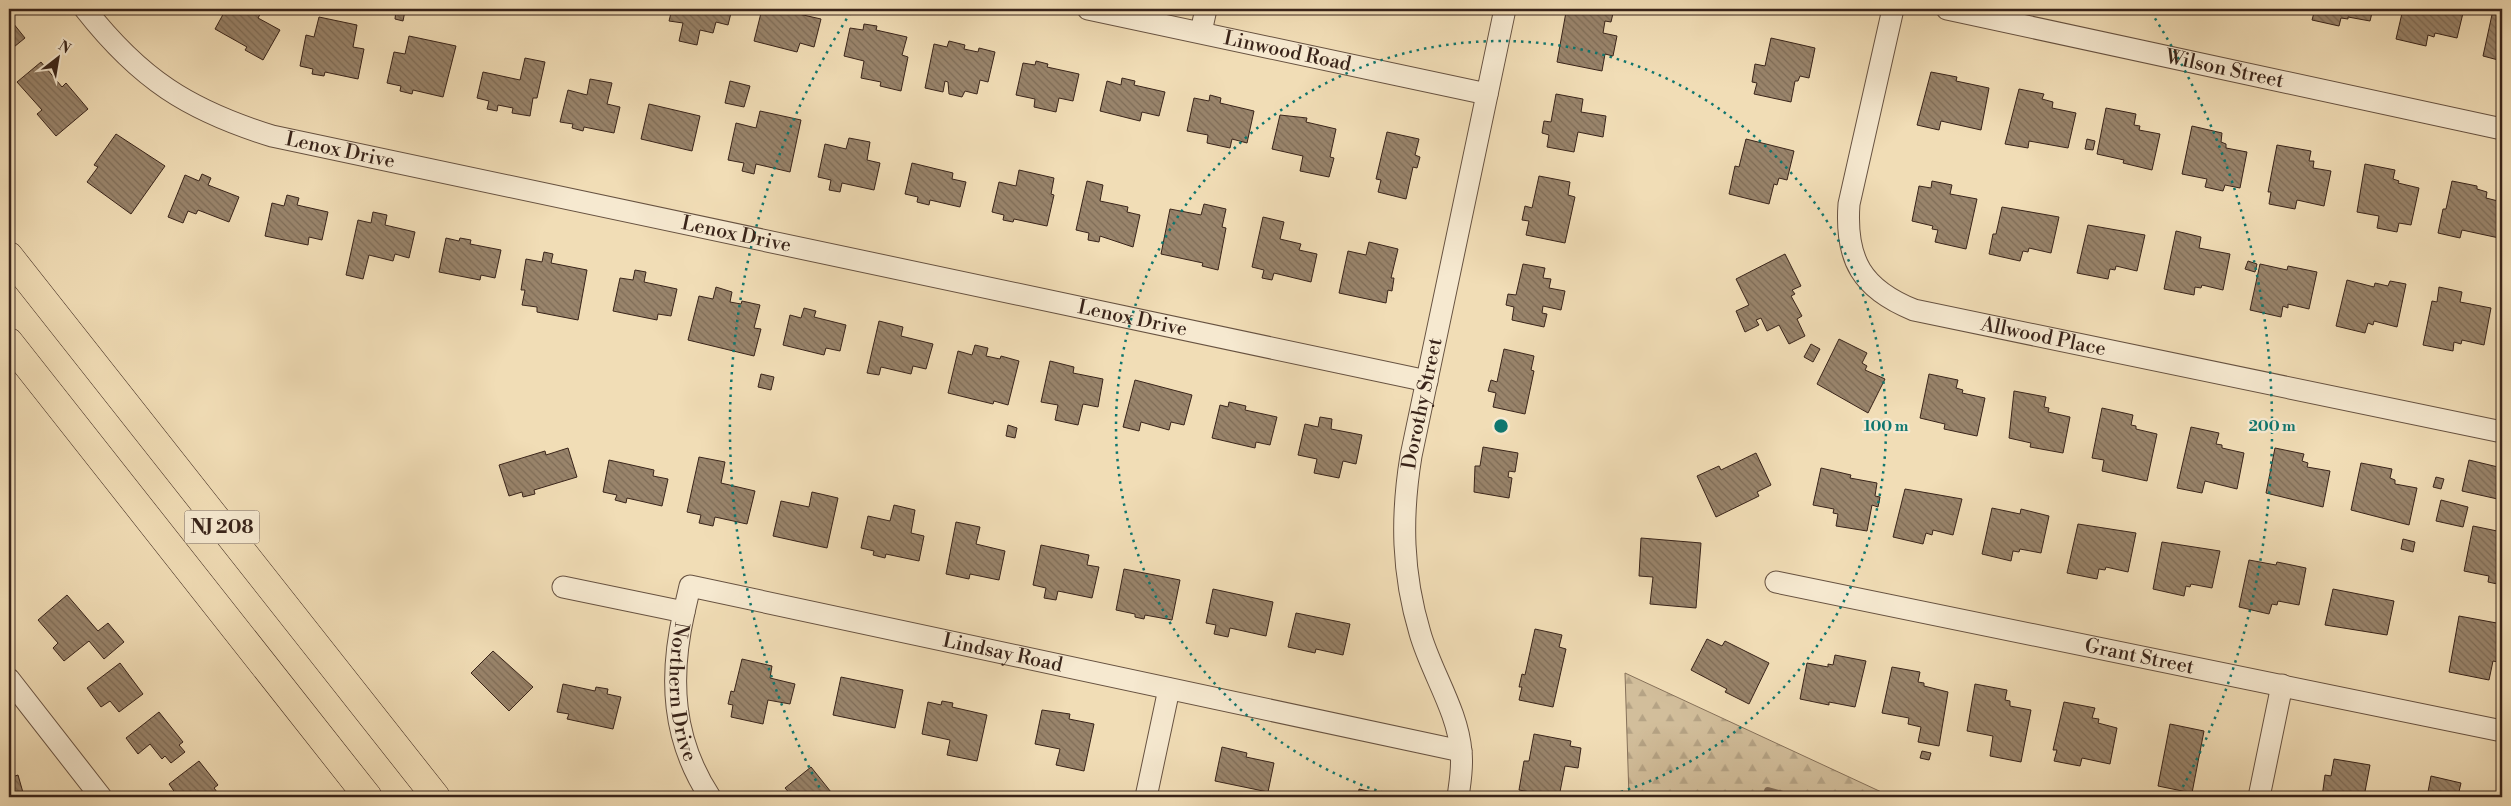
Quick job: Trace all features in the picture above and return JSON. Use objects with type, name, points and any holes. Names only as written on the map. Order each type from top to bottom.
[{"type":"highway","name":"NJ 208","points":[[9,256],[436,797]]},
{"type":"highway","name":"NJ 208","points":[[9,342],[368,797]]},
{"type":"street","name":"Lenox Drive","points":[[85,9],[122,52],[162,86],[191,105],[230,123],[272,136],[1427,382]]},
{"type":"street","name":"Linwood Road","points":[[1088,9],[1487,94]]},
{"type":"street","points":[[1201,32],[1206,9]]},
{"type":"street","name":"Dorothy Street","points":[[1458,797],[1461,751],[1456,728],[1420,635],[1410,596],[1404,561],[1405,491],[1505,9]]},
{"type":"street","name":"Allwood Place","points":[[1893,9],[1849,204],[1847,226],[1850,250],[1859,267],[1872,286],[1891,301],[1914,310],[2502,432]]},
{"type":"street","name":"Wilson Street","points":[[1947,9],[2502,129]]},
{"type":"street","name":"Grant Street","points":[[1776,582],[2502,731]]},
{"type":"street","name":"Lindsay Road","points":[[684,612],[690,586],[1461,751]]},
{"type":"street","points":[[563,587],[684,612]]},
{"type":"street","name":"Northern Drive","points":[[684,612],[674,667],[675,697],[680,729],[689,756],[710,797]]},
{"type":"street","points":[[9,679],[101,797]]},
{"type":"street","points":[[2259,797],[2282,686]]},
{"type":"street","points":[[1146,797],[1169,689]]},
{"type":"green space","points":[[1625,673],[1890,796],[1891,797],[1629,797]]},
{"type":"building","points":[[226,9],[263,9],[258,18],[280,30],[263,60],[245,50],[247,47],[215,29]]},
{"type":"building","points":[[672,9],[732,9],[728,25],[716,22],[713,33],[700,30],[697,45],[679,41],[683,23],[669,21]]},
{"type":"building","points":[[762,9],[790,9],[790,12],[821,19],[814,47],[800,43],[797,52],[754,41]]},
{"type":"building","points":[[1570,9],[1614,9],[1611,22],[1605,21],[1603,33],[1617,36],[1613,56],[1605,54],[1602,71],[1557,62],[1566,12],[1570,12]]},
{"type":"building","points":[[2315,9],[2373,9],[2370,21],[2348,17],[2348,19],[2341,18],[2339,26],[2312,20]]},
{"type":"building","points":[[2403,9],[2464,9],[2457,38],[2435,33],[2434,37],[2428,35],[2426,46],[2396,39]]},
{"type":"building","points":[[396,10],[405,11],[403,21],[395,19]]},
{"type":"building","points":[[2493,10],[2502,12],[2502,61],[2483,56]]},
{"type":"building","points":[[319,17],[357,25],[353,47],[364,49],[358,79],[325,72],[324,76],[312,74],[313,69],[300,66],[306,35],[314,37]]},
{"type":"building","points":[[9,18],[25,38],[9,51]]},
{"type":"building","points":[[864,24],[877,26],[876,30],[907,37],[902,55],[908,57],[901,91],[880,86],[881,82],[861,78],[864,61],[844,56],[850,28],[863,30]]},
{"type":"building","points":[[409,36],[456,46],[443,97],[413,90],[412,94],[400,91],[401,86],[387,83],[394,52],[405,54]]},
{"type":"building","points":[[1771,38],[1815,48],[1809,78],[1800,76],[1798,81],[1795,81],[1791,102],[1754,94],[1757,83],[1752,82],[1755,64],[1765,66]]},
{"type":"building","points":[[949,41],[965,45],[964,49],[978,52],[979,48],[995,52],[988,82],[980,80],[977,94],[965,91],[962,97],[949,94],[948,82],[945,81],[943,92],[925,88],[934,44],[947,47]]},
{"type":"building","points":[[525,58],[545,62],[537,98],[533,98],[530,116],[512,113],[513,108],[498,105],[497,111],[487,109],[489,101],[477,98],[483,72],[520,80]]},
{"type":"building","points":[[1036,61],[1048,64],[1047,67],[1079,74],[1073,101],[1059,98],[1056,112],[1034,107],[1035,99],[1016,95],[1023,63],[1035,65]]},
{"type":"building","points":[[41,62],[62,87],[66,83],[88,109],[56,136],[37,114],[42,110],[17,82]]},
{"type":"building","points":[[1931,72],[1957,77],[1956,81],[1989,88],[1981,130],[1941,121],[1939,130],[1917,125]]},
{"type":"building","points":[[1122,78],[1135,81],[1134,85],[1165,92],[1159,116],[1142,112],[1140,121],[1100,111],[1107,81],[1121,85]]},
{"type":"building","points":[[590,79],[612,83],[607,104],[620,107],[614,133],[584,127],[583,131],[572,128],[573,124],[560,122],[568,90],[587,95]]},
{"type":"building","points":[[730,81],[750,86],[744,107],[725,103]]},
{"type":"building","points":[[2019,89],[2044,94],[2042,99],[2053,102],[2052,108],[2076,113],[2068,148],[2029,141],[2028,148],[2005,144]]},
{"type":"building","points":[[1556,94],[1583,99],[1581,112],[1606,116],[1603,137],[1578,132],[1574,152],[1547,147],[1549,135],[1542,133],[1544,121],[1551,122]]},
{"type":"building","points":[[1210,95],[1221,98],[1220,103],[1254,111],[1247,143],[1232,139],[1230,148],[1207,143],[1208,135],[1187,131],[1194,98],[1209,101]]},
{"type":"building","points":[[649,104],[700,116],[692,151],[641,139]]},
{"type":"building","points":[[2106,108],[2136,114],[2134,125],[2140,126],[2139,130],[2160,134],[2152,170],[2123,163],[2124,160],[2097,154]]},
{"type":"building","points":[[760,111],[801,120],[790,172],[756,164],[754,174],[742,171],[744,163],[728,160],[736,123],[756,128]]},
{"type":"building","points":[[1280,115],[1307,118],[1306,122],[1336,129],[1330,157],[1334,158],[1329,177],[1300,171],[1303,156],[1272,149]]},
{"type":"building","points":[[2192,126],[2222,133],[2221,142],[2226,144],[2226,148],[2247,152],[2240,188],[2225,185],[2223,191],[2205,187],[2207,179],[2182,174]]},
{"type":"building","points":[[1387,132],[1419,139],[1415,155],[1420,157],[1417,168],[1413,167],[1406,199],[1378,192],[1381,180],[1376,179]]},
{"type":"building","points":[[116,134],[165,166],[131,214],[87,182],[98,167],[94,165]]},
{"type":"building","points":[[849,138],[870,142],[867,160],[880,163],[874,190],[842,183],[840,192],[829,190],[831,180],[818,177],[825,144],[846,149]]},
{"type":"building","points":[[1746,139],[1794,151],[1787,180],[1779,178],[1777,185],[1774,184],[1769,204],[1729,194],[1735,166],[1739,167]]},
{"type":"building","points":[[2087,139],[2095,141],[2093,150],[2085,149]]},
{"type":"building","points":[[2277,145],[2311,151],[2309,161],[2314,161],[2313,168],[2331,171],[2324,206],[2297,200],[2295,209],[2269,204],[2271,192],[2268,192]]},
{"type":"building","points":[[912,163],[953,173],[952,179],[966,182],[960,207],[930,200],[929,205],[917,202],[918,197],[905,194]]},
{"type":"building","points":[[2365,164],[2395,170],[2393,179],[2399,181],[2398,183],[2419,188],[2411,225],[2399,223],[2397,232],[2377,228],[2379,216],[2357,212]]},
{"type":"building","points":[[1019,170],[1054,178],[1051,194],[1054,195],[1047,226],[1014,219],[1013,222],[1003,220],[1004,215],[992,212],[999,182],[1016,186]]},
{"type":"building","points":[[202,174],[211,178],[208,185],[239,197],[229,222],[198,210],[196,214],[188,211],[183,223],[168,217],[185,175],[199,181]]},
{"type":"building","points":[[1539,176],[1570,182],[1568,195],[1575,197],[1565,243],[1526,235],[1529,221],[1522,220],[1525,206],[1532,208]]},
{"type":"building","points":[[1087,181],[1103,185],[1100,201],[1128,207],[1127,212],[1140,215],[1133,247],[1100,236],[1099,242],[1088,240],[1089,233],[1076,230]]},
{"type":"building","points":[[1932,181],[1952,185],[1950,194],[1977,199],[1966,249],[1935,242],[1938,230],[1932,229],[1933,226],[1912,221],[1919,186],[1931,188]]},
{"type":"building","points":[[2452,181],[2477,186],[2477,189],[2487,192],[2486,198],[2502,202],[2502,225],[2499,238],[2462,230],[2460,238],[2438,233]]},
{"type":"building","points":[[287,195],[299,198],[297,205],[328,212],[322,240],[309,237],[308,245],[265,236],[272,203],[284,206]]},
{"type":"building","points":[[1204,204],[1226,209],[1222,227],[1226,228],[1218,270],[1202,266],[1203,263],[1161,254],[1170,209],[1201,215]]},
{"type":"building","points":[[2002,207],[2059,217],[2051,253],[2029,248],[2028,252],[2023,251],[2020,261],[1989,254]]},
{"type":"building","points":[[373,212],[387,215],[385,225],[415,232],[409,258],[395,254],[393,261],[369,255],[363,279],[346,275],[358,220],[371,223]]},
{"type":"building","points":[[1263,217],[1284,222],[1280,239],[1301,244],[1299,250],[1317,254],[1311,282],[1274,273],[1272,280],[1262,278],[1264,270],[1252,267]]},
{"type":"building","points":[[2088,225],[2145,235],[2137,271],[2116,266],[2115,270],[2110,269],[2108,279],[2077,273]]},
{"type":"building","points":[[2176,231],[2201,237],[2199,248],[2230,254],[2223,290],[2202,285],[2201,288],[2195,287],[2194,295],[2164,289]]},
{"type":"building","points":[[446,238],[459,241],[460,238],[471,240],[470,244],[501,250],[495,278],[481,275],[480,280],[439,272]]},
{"type":"building","points":[[1369,242],[1398,249],[1391,278],[1394,278],[1392,291],[1388,290],[1386,303],[1339,293],[1348,251],[1366,255]]},
{"type":"building","points":[[544,252],[553,254],[551,263],[587,270],[578,320],[537,312],[537,307],[522,305],[525,290],[521,290],[526,259],[542,262]]},
{"type":"building","points":[[1785,254],[1801,286],[1792,290],[1795,294],[1791,296],[1802,316],[1797,319],[1805,336],[1789,344],[1779,325],[1767,331],[1761,318],[1756,320],[1759,325],[1745,332],[1736,311],[1749,305],[1736,279]]},
{"type":"building","points":[[2248,261],[2257,264],[2255,272],[2245,269]]},
{"type":"building","points":[[1523,264],[1545,268],[1543,278],[1551,279],[1549,288],[1565,291],[1561,310],[1543,306],[1542,313],[1547,314],[1544,327],[1512,320],[1514,307],[1506,305],[1508,294],[1516,295]]},
{"type":"building","points":[[2260,264],[2287,270],[2288,266],[2317,272],[2309,309],[2288,304],[2288,308],[2283,306],[2281,317],[2250,310]]},
{"type":"building","points":[[635,270],[646,272],[644,282],[677,289],[671,316],[658,314],[657,320],[613,311],[620,278],[633,280]]},
{"type":"building","points":[[2347,280],[2374,287],[2375,283],[2388,286],[2390,281],[2406,284],[2397,327],[2374,321],[2373,325],[2368,323],[2365,333],[2336,326]]},
{"type":"building","points":[[716,287],[732,292],[730,302],[741,304],[742,301],[760,305],[754,328],[761,329],[754,356],[688,340],[699,296],[713,299]]},
{"type":"building","points":[[2439,287],[2462,292],[2460,302],[2491,308],[2484,345],[2462,340],[2461,344],[2454,342],[2453,351],[2423,345],[2432,301],[2437,302]]},
{"type":"building","points":[[804,308],[816,311],[814,317],[846,325],[840,351],[826,348],[824,355],[783,345],[790,315],[801,318]]},
{"type":"building","points":[[879,321],[903,327],[901,336],[933,344],[926,369],[913,366],[911,374],[881,367],[879,375],[867,373]]},
{"type":"building","points":[[1839,339],[1867,353],[1862,363],[1867,366],[1865,370],[1885,379],[1868,413],[1817,384]]},
{"type":"building","points":[[1811,344],[1820,349],[1813,362],[1804,357]]},
{"type":"building","points":[[975,345],[988,348],[986,356],[1000,359],[1001,356],[1019,361],[1008,405],[994,401],[993,404],[948,393],[958,351],[972,355]]},
{"type":"building","points":[[1504,349],[1534,356],[1531,370],[1534,371],[1525,414],[1493,407],[1496,393],[1488,391],[1491,380],[1497,382]]},
{"type":"building","points":[[1050,361],[1074,367],[1073,373],[1103,379],[1098,407],[1083,404],[1078,425],[1055,420],[1058,405],[1041,402]]},
{"type":"building","points":[[761,374],[774,377],[771,390],[758,387]]},
{"type":"building","points":[[1929,374],[1958,380],[1956,388],[1963,390],[1962,393],[1985,398],[1977,436],[1944,429],[1945,424],[1920,418]]},
{"type":"building","points":[[1135,380],[1192,395],[1184,425],[1171,422],[1169,430],[1141,422],[1139,431],[1123,427]]},
{"type":"building","points":[[2014,391],[2046,397],[2044,407],[2049,408],[2048,412],[2070,417],[2063,453],[2030,447],[2031,443],[2009,438]]},
{"type":"building","points":[[1229,402],[1246,406],[1245,410],[1277,417],[1270,445],[1256,442],[1255,448],[1212,438],[1220,405],[1228,407]]},
{"type":"building","points":[[2102,408],[2133,415],[2131,425],[2136,426],[2136,429],[2157,434],[2147,481],[2102,471],[2104,460],[2092,458]]},
{"type":"building","points":[[1320,417],[1332,419],[1331,429],[1362,435],[1356,464],[1343,461],[1339,478],[1314,473],[1317,459],[1298,455],[1305,424],[1318,427]]},
{"type":"building","points":[[1008,425],[1017,428],[1015,438],[1006,436]]},
{"type":"building","points":[[2191,427],[2219,433],[2216,444],[2222,445],[2222,448],[2244,453],[2237,489],[2205,481],[2202,493],[2177,488]]},
{"type":"building","points":[[1483,447],[1518,453],[1515,472],[1509,471],[1508,477],[1512,478],[1509,498],[1474,492],[1475,466],[1480,466]]},
{"type":"building","points":[[568,448],[577,477],[534,490],[535,494],[523,497],[522,492],[509,496],[499,465],[545,451],[546,455]]},
{"type":"building","points":[[2275,448],[2304,454],[2302,461],[2308,463],[2307,467],[2330,471],[2323,507],[2266,493]]},
{"type":"building","points":[[1756,453],[1771,485],[1757,492],[1759,496],[1716,517],[1697,476],[1719,466],[1721,470]]},
{"type":"building","points":[[699,457],[725,462],[721,483],[755,491],[747,524],[715,517],[713,526],[699,523],[701,515],[687,512]]},
{"type":"building","points":[[609,460],[654,470],[653,476],[668,479],[662,506],[627,498],[626,503],[615,500],[617,495],[603,492]]},
{"type":"building","points":[[2469,460],[2502,468],[2502,500],[2462,491]]},
{"type":"building","points":[[2361,463],[2392,469],[2390,478],[2395,480],[2395,484],[2417,488],[2409,525],[2351,510]]},
{"type":"building","points":[[1821,468],[1851,475],[1850,478],[1877,483],[1875,496],[1880,497],[1878,507],[1872,505],[1867,531],[1836,526],[1838,514],[1833,513],[1834,509],[1813,505]]},
{"type":"building","points":[[2436,477],[2444,479],[2441,489],[2433,487]]},
{"type":"building","points":[[1905,489],[1962,499],[1953,535],[1933,530],[1932,535],[1926,533],[1923,544],[1893,537]]},
{"type":"building","points":[[812,492],[838,498],[827,548],[773,536],[781,501],[809,507]]},
{"type":"building","points":[[2441,500],[2468,507],[2463,527],[2436,521]]},
{"type":"building","points":[[894,505],[915,510],[911,533],[924,536],[919,561],[886,554],[885,558],[873,555],[874,551],[861,548],[868,516],[890,521]]},
{"type":"building","points":[[1992,508],[2020,514],[2021,509],[2049,516],[2041,553],[2020,549],[2019,552],[2013,551],[2011,561],[1982,554]]},
{"type":"building","points":[[956,522],[980,527],[976,544],[1005,551],[999,580],[970,574],[969,579],[946,574]]},
{"type":"building","points":[[2078,524],[2136,533],[2128,572],[2106,567],[2105,570],[2099,569],[2097,579],[2067,573]]},
{"type":"building","points":[[2473,526],[2502,532],[2502,585],[2488,582],[2489,576],[2464,571]]},
{"type":"building","points":[[1641,538],[1701,543],[1696,608],[1650,604],[1653,577],[1639,576]]},
{"type":"building","points":[[2403,539],[2415,542],[2413,552],[2401,549]]},
{"type":"building","points":[[2162,542],[2220,551],[2212,588],[2191,584],[2190,587],[2186,586],[2184,596],[2153,589]]},
{"type":"building","points":[[1041,545],[1089,555],[1087,565],[1099,567],[1092,598],[1058,591],[1056,600],[1044,598],[1046,588],[1033,585]]},
{"type":"building","points":[[2249,560],[2276,565],[2277,562],[2306,568],[2299,605],[2278,601],[2277,605],[2272,604],[2269,614],[2239,607]]},
{"type":"building","points":[[1124,569],[1180,580],[1172,620],[1145,615],[1144,619],[1135,617],[1135,614],[1116,610]]},
{"type":"building","points":[[1213,589],[1273,602],[1266,636],[1230,628],[1228,637],[1214,634],[1216,625],[1206,623]]},
{"type":"building","points":[[2333,589],[2394,601],[2387,635],[2325,625]]},
{"type":"building","points":[[67,595],[98,631],[108,623],[124,642],[104,659],[89,641],[64,661],[53,648],[58,643],[38,620]]},
{"type":"building","points":[[1296,613],[1350,624],[1343,655],[1316,649],[1315,653],[1288,647]]},
{"type":"building","points":[[2459,616],[2502,624],[2498,662],[2493,661],[2489,680],[2449,672]]},
{"type":"building","points":[[1535,629],[1562,635],[1559,647],[1566,649],[1553,707],[1519,700],[1522,687],[1519,687],[1522,674],[1525,675]]},
{"type":"building","points":[[1707,639],[1722,646],[1725,641],[1769,663],[1749,704],[1725,692],[1727,689],[1691,670]]},
{"type":"building","points":[[493,651],[533,687],[509,711],[471,673]]},
{"type":"building","points":[[1835,655],[1866,661],[1855,707],[1829,702],[1829,705],[1800,699],[1807,663],[1828,667],[1828,664],[1833,665]]},
{"type":"building","points":[[742,659],[772,666],[770,678],[795,684],[790,704],[768,700],[763,724],[731,717],[733,705],[728,704],[731,691],[734,692]]},
{"type":"building","points":[[120,663],[143,694],[119,712],[110,701],[101,707],[87,688]]},
{"type":"building","points":[[1892,667],[1920,672],[1918,682],[1924,683],[1924,686],[1948,692],[1939,746],[1918,742],[1921,727],[1908,724],[1909,718],[1882,713]]},
{"type":"building","points":[[841,677],[903,690],[895,728],[833,715]]},
{"type":"building","points":[[563,684],[595,691],[596,687],[608,689],[607,694],[621,697],[613,729],[567,719],[569,714],[557,712]]},
{"type":"building","points":[[1975,684],[2007,690],[2005,700],[2010,701],[2010,706],[2031,710],[2021,762],[1990,756],[1993,736],[1967,731]]},
{"type":"building","points":[[942,701],[953,703],[952,707],[987,715],[977,761],[947,755],[950,740],[922,734],[928,702],[941,705]]},
{"type":"building","points":[[2064,702],[2095,708],[2092,718],[2099,719],[2098,723],[2117,728],[2110,764],[2082,758],[2080,766],[2054,761],[2057,750],[2053,750]]},
{"type":"building","points":[[1042,710],[1070,714],[1069,719],[1094,724],[1084,771],[1056,765],[1060,749],[1035,744]]},
{"type":"building","points":[[159,712],[183,742],[179,745],[185,752],[171,763],[165,756],[162,759],[150,744],[138,754],[126,738]]},
{"type":"building","points":[[2170,724],[2204,731],[2192,793],[2158,786]]},
{"type":"building","points":[[1534,734],[1571,741],[1570,746],[1581,748],[1578,768],[1565,766],[1559,797],[1519,790],[1524,761],[1529,761]]},
{"type":"building","points":[[1222,747],[1247,753],[1246,757],[1274,763],[1268,792],[1215,781]]},
{"type":"building","points":[[1922,751],[1931,753],[1929,760],[1920,758]]},
{"type":"building","points":[[2334,759],[2370,765],[2364,797],[2322,797],[2325,775],[2331,776]]},
{"type":"building","points":[[199,761],[218,785],[214,788],[217,792],[213,795],[214,797],[178,797],[169,784]]},
{"type":"building","points":[[811,767],[835,797],[793,797],[785,788]]},
{"type":"building","points":[[18,775],[24,796],[9,797],[9,778]]},
{"type":"building","points":[[2431,776],[2461,783],[2458,796],[2464,797],[2427,797]]},
{"type":"building","points":[[1359,789],[1390,796],[1358,797]]},
{"type":"waterway","points":[[1768,791],[1790,797]]}]
